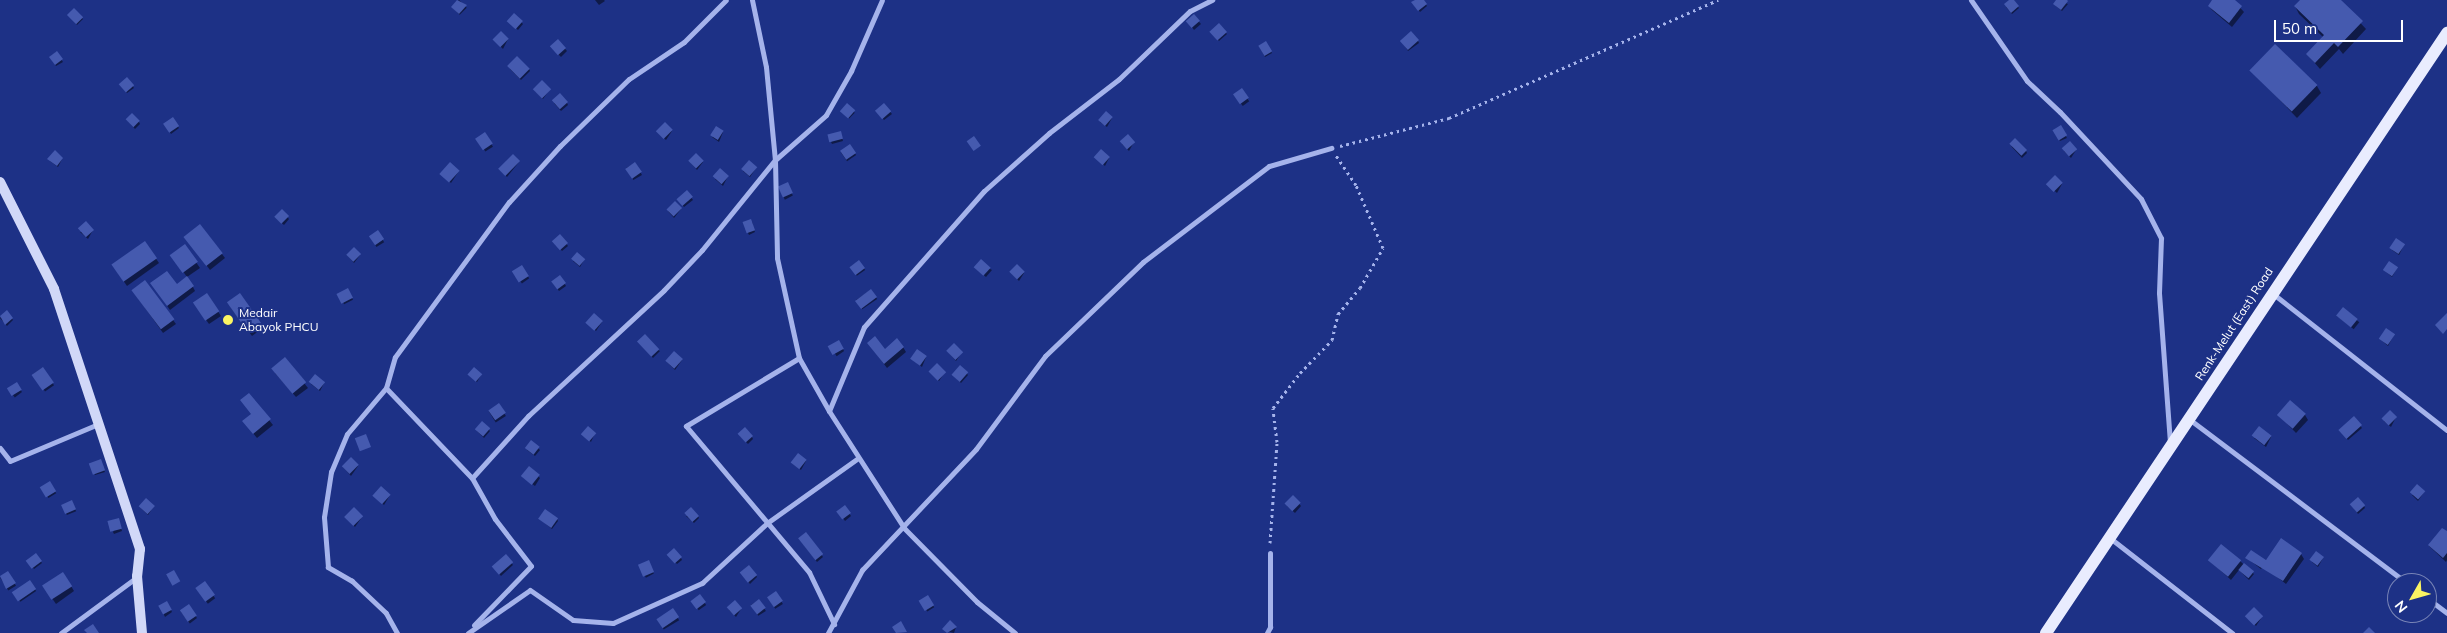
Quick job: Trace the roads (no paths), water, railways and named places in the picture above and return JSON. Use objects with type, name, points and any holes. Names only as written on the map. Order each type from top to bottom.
[{"type":"main road","name":"Renk-Melut (East) Road","points":[[2046,633],[2271,292],[2447,33]]},
{"type":"street","points":[[397,633],[386,613],[352,580],[328,566],[324,517],[331,472],[347,434],[386,388],[395,357],[509,202],[560,146],[629,79],[684,42],[726,0]]},
{"type":"street","points":[[752,0],[766,68],[775,160],[777,258],[799,358],[858,458],[904,528],[977,602],[1015,633]]},
{"type":"street","points":[[472,478],[528,416],[696,256],[775,160],[826,115],[851,71],[882,0]]},
{"type":"street","points":[[829,411],[864,327],[984,191],[1048,133],[1119,79],[1190,11],[1212,0]]},
{"type":"street","points":[[1971,0],[2027,81],[2060,112],[2141,199],[2161,238],[2159,294],[2170,445]]},
{"type":"street","points":[[828,633],[862,570],[904,528],[976,449],[1045,356],[1143,262],[1269,166],[1331,148]]},
{"type":"street","points":[[0,182],[54,289],[140,549],[137,576],[142,633]]},
{"type":"street","points":[[2271,292],[2447,430]]},
{"type":"street","points":[[799,358],[686,426],[809,572],[834,624]]},
{"type":"street","points":[[386,388],[472,478],[495,519],[532,566],[467,633]]},
{"type":"street","points":[[2188,418],[2394,573]]},
{"type":"street","points":[[0,448],[10,461],[98,424]]},
{"type":"street","points":[[467,633],[530,590],[573,620],[613,623],[702,583],[767,523],[858,458]]},
{"type":"street","points":[[2109,538],[2232,633]]},
{"type":"street","points":[[1267,633],[1270,627],[1270,553]]},
{"type":"street","points":[[62,633],[137,576]]},
{"type":"place","name":"Medair Abayok PHCU","points":[[228,320]]}]
